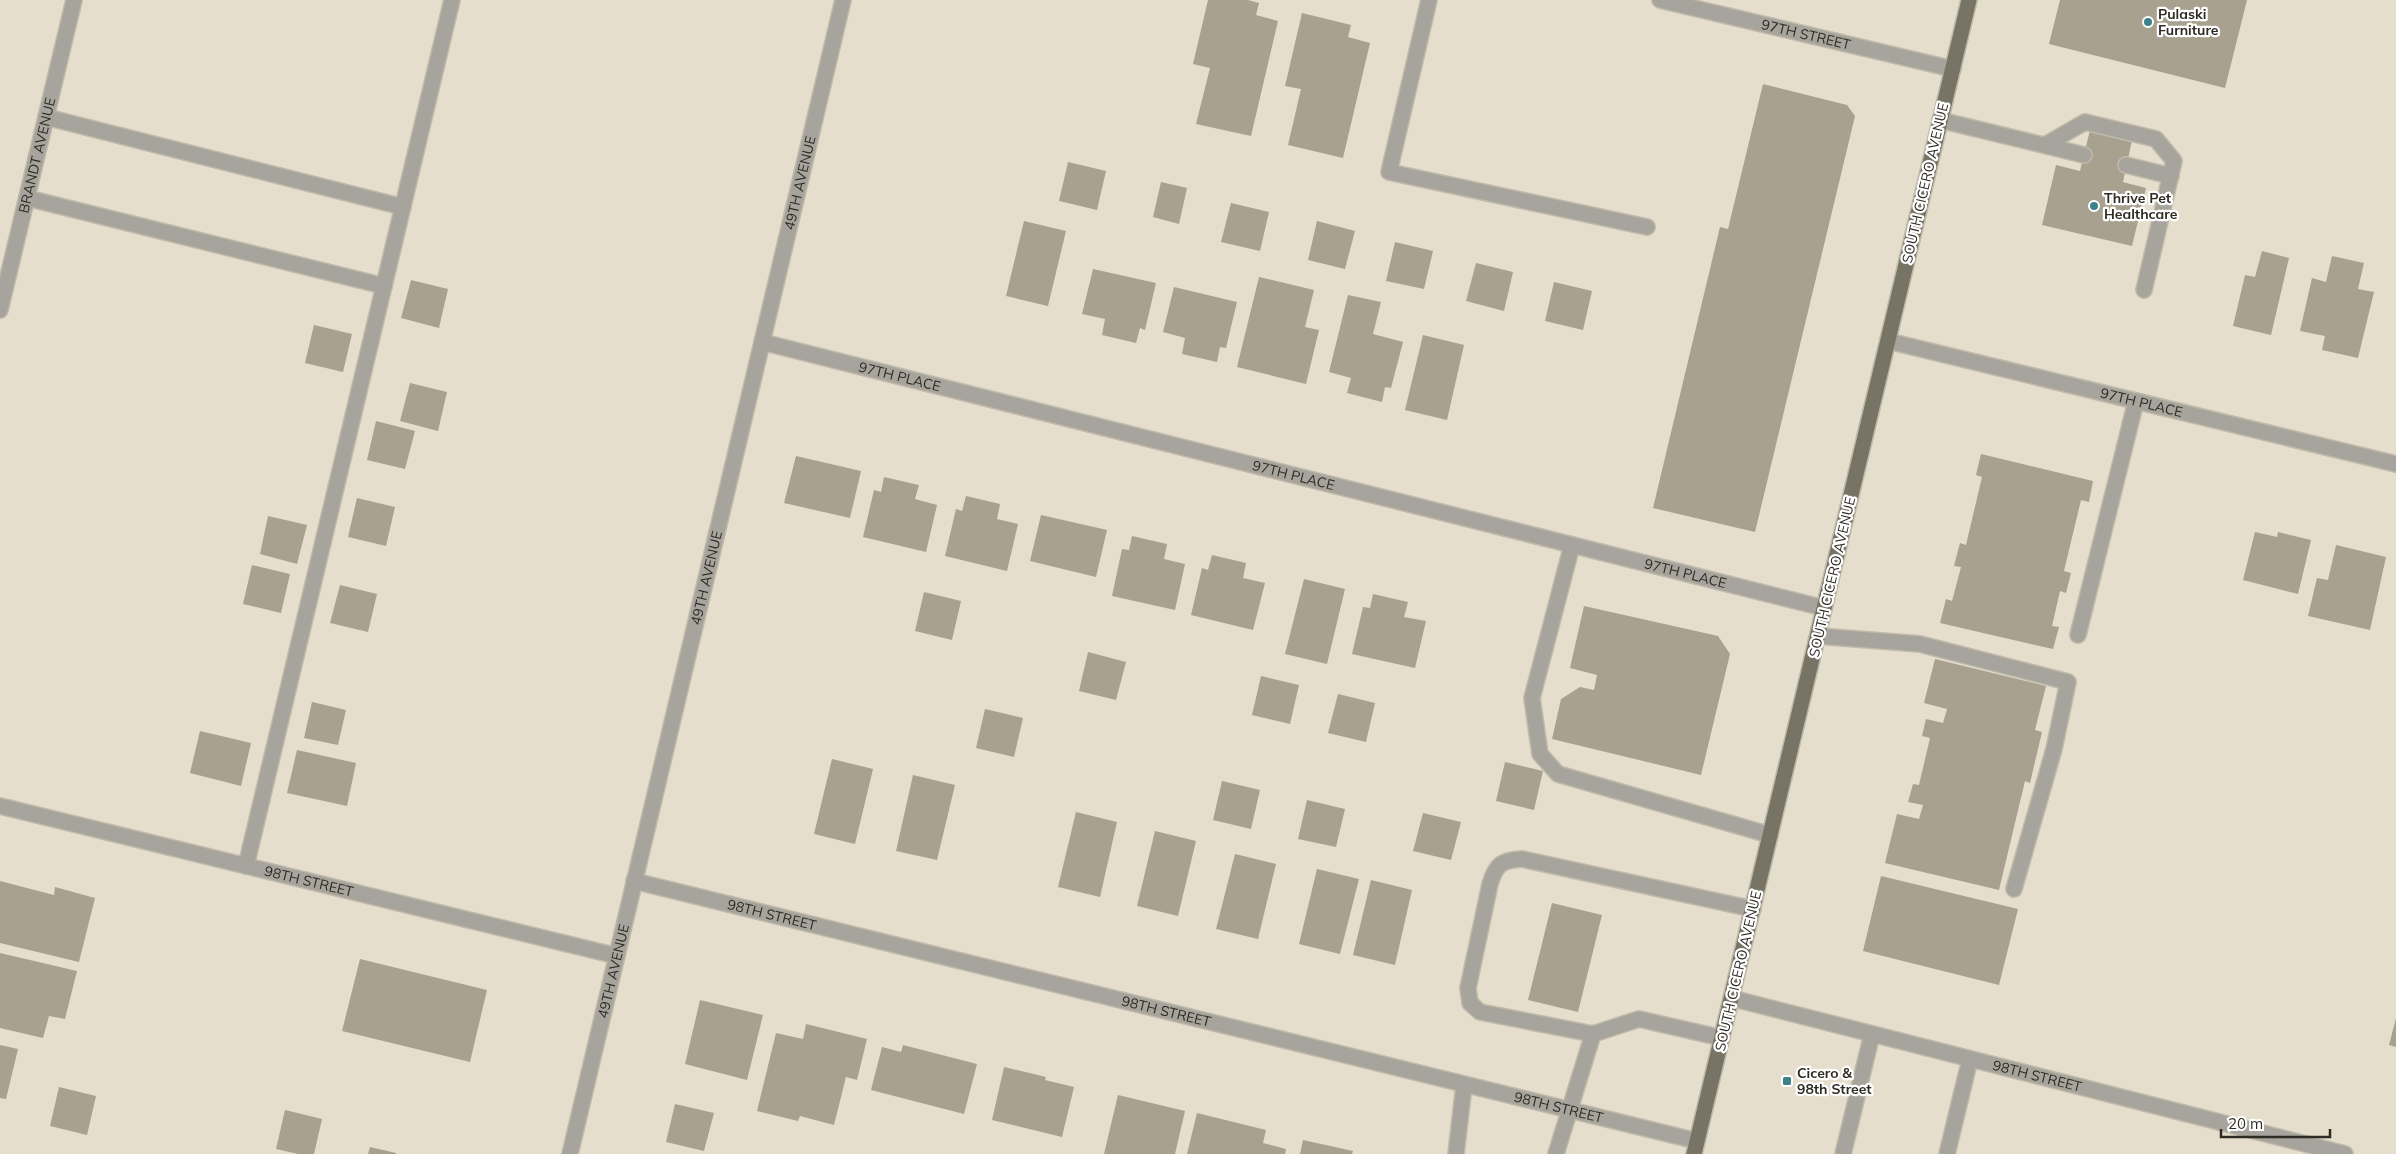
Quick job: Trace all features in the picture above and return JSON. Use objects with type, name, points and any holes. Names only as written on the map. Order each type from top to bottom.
[{"type":"main road","name":"SOUTH CICERO AVENUE","points":[[1695,1148],[1969,0]]},
{"type":"street","name":"BRANDT AVENUE","points":[[0,310],[74,0]]},
{"type":"street","points":[[246,866],[452,0]]},
{"type":"street","name":"49TH AVENUE","points":[[570,1154],[843,0]]},
{"type":"street","points":[[1429,0],[1389,172],[1647,227]]},
{"type":"street","name":"97TH STREET","points":[[1660,0],[1953,68]]},
{"type":"street","points":[[46,117],[403,207]]},
{"type":"street","points":[[1940,120],[2084,155]]},
{"type":"street","points":[[2045,145],[2085,122],[2156,139],[2174,162],[2144,290]]},
{"type":"street","points":[[2126,165],[2170,176]]},
{"type":"street","points":[[27,198],[384,286]]},
{"type":"street","name":"97TH PLACE","points":[[1888,341],[2396,464]]},
{"type":"street","name":"97TH PLACE","points":[[762,342],[1824,608]]},
{"type":"street","points":[[2078,635],[2136,401]]},
{"type":"street","points":[[1572,545],[1532,698],[1540,754],[1558,774],[1770,835]]},
{"type":"street","points":[[1818,636],[1920,644],[2068,682],[2054,749],[2014,890]]},
{"type":"street","name":"98TH STREET","points":[[0,806],[617,956]]},
{"type":"street","points":[[1722,1038],[1639,1019],[1593,1034],[1480,1012],[1470,1002],[1468,988],[1495,869],[1508,860],[1522,859],[1752,908]]},
{"type":"street","name":"98TH STREET","points":[[634,881],[1569,1110],[1695,1148]]},
{"type":"street","name":"98TH STREET","points":[[1731,998],[2345,1154]]},
{"type":"street","points":[[1556,1154],[1593,1034]]},
{"type":"street","points":[[1843,1154],[1872,1034]]},
{"type":"street","points":[[1947,1154],[1970,1058]]},
{"type":"street","points":[[1456,1154],[1464,1085]]},
{"type":"building","points":[[1208,0],[1248,0],[1259,3],[1256,15],[1278,21],[1251,136],[1196,124],[1210,68],[1193,64]]},
{"type":"building","name":"Pulaski Furniture","points":[[2060,0],[2247,0],[2225,88],[2049,44]]},
{"type":"building","points":[[1302,13],[1351,25],[1348,37],[1370,43],[1343,158],[1288,145],[1301,89],[1285,86]]},
{"type":"building","points":[[1763,84],[1847,105],[1855,116],[1755,532],[1653,508],[1720,227],[1728,229]]},
{"type":"building","name":"Thrive Pet Healthcare","points":[[2090,130],[2132,140],[2123,182],[2146,188],[2132,246],[2042,225],[2056,165],[2080,171]]},
{"type":"building","points":[[1068,162],[1106,171],[1097,210],[1059,201]]},
{"type":"building","points":[[1161,182],[1187,188],[1179,224],[1153,217]]},
{"type":"building","points":[[1231,203],[1269,212],[1260,251],[1221,242]]},
{"type":"building","points":[[1024,221],[1066,231],[1048,306],[1006,296]]},
{"type":"building","points":[[1317,221],[1355,231],[1345,269],[1308,260]]},
{"type":"building","points":[[1395,242],[1433,251],[1424,289],[1386,281]]},
{"type":"building","points":[[2262,251],[2289,258],[2271,335],[2233,326],[2245,275],[2255,277]]},
{"type":"building","points":[[2332,256],[2364,263],[2358,289],[2374,292],[2358,358],[2322,350],[2325,336],[2300,331],[2312,278],[2326,282]]},
{"type":"building","points":[[1476,263],[1513,272],[1504,311],[1466,301]]},
{"type":"building","points":[[1093,269],[1156,283],[1145,330],[1140,328],[1136,343],[1102,335],[1105,319],[1082,314]]},
{"type":"building","points":[[1259,277],[1314,290],[1305,327],[1319,330],[1306,384],[1237,367]]},
{"type":"building","points":[[411,280],[448,289],[439,328],[401,318]]},
{"type":"building","points":[[1554,282],[1592,291],[1583,330],[1545,321]]},
{"type":"building","points":[[1174,287],[1237,302],[1226,348],[1220,347],[1217,362],[1182,354],[1185,338],[1163,332]]},
{"type":"building","points":[[1348,295],[1381,302],[1373,334],[1403,342],[1391,388],[1385,387],[1382,402],[1347,393],[1351,378],[1329,372]]},
{"type":"building","points":[[314,325],[352,334],[343,372],[305,363]]},
{"type":"building","points":[[1423,335],[1464,345],[1447,420],[1405,410]]},
{"type":"building","points":[[410,383],[447,392],[438,431],[400,421]]},
{"type":"building","points":[[376,421],[415,431],[405,469],[367,460]]},
{"type":"building","points":[[1981,454],[2093,481],[2089,502],[2081,500],[2064,571],[2071,573],[2066,593],[2060,591],[2052,626],[2059,627],[2053,649],[1940,623],[1946,599],[1952,601],[1961,567],[1954,566],[1960,543],[1966,545],[1982,477],[1976,475]]},
{"type":"building","points":[[796,456],[861,471],[850,518],[784,503]]},
{"type":"building","points":[[884,477],[919,485],[915,499],[937,505],[926,552],[863,537],[874,490],[881,492]]},
{"type":"building","points":[[966,496],[1000,504],[997,519],[1018,524],[1007,571],[945,556],[956,509],[962,511]]},
{"type":"building","points":[[357,498],[395,507],[386,546],[348,537]]},
{"type":"building","points":[[1041,515],[1107,530],[1096,577],[1030,561]]},
{"type":"building","points":[[268,516],[307,525],[297,564],[260,554]]},
{"type":"building","points":[[2255,532],[2277,537],[2278,532],[2311,540],[2298,594],[2243,580]]},
{"type":"building","points":[[1132,536],[1167,544],[1164,559],[1185,564],[1175,610],[1112,596],[1122,549],[1129,550]]},
{"type":"building","points":[[2336,545],[2386,557],[2370,630],[2308,616],[2317,578],[2328,580]]},
{"type":"building","points":[[1212,555],[1246,563],[1243,578],[1265,583],[1253,630],[1191,615],[1202,568],[1208,570]]},
{"type":"building","points":[[252,565],[290,574],[281,613],[243,604]]},
{"type":"building","points":[[1304,579],[1345,589],[1327,664],[1285,654]]},
{"type":"building","points":[[340,585],[377,594],[368,632],[330,623]]},
{"type":"building","points":[[924,592],[961,601],[952,640],[915,631]]},
{"type":"building","points":[[1373,594],[1408,602],[1404,617],[1426,621],[1415,668],[1352,654],[1363,607],[1370,608]]},
{"type":"building","points":[[1584,606],[1718,636],[1730,654],[1701,775],[1552,739],[1561,699],[1580,687],[1594,690],[1597,675],[1570,668]]},
{"type":"building","points":[[1088,652],[1126,662],[1116,700],[1079,691]]},
{"type":"building","points":[[1935,659],[2046,686],[2035,730],[2042,732],[2030,783],[2025,781],[1999,890],[1885,863],[1897,814],[1919,819],[1923,805],[1908,802],[1913,784],[1919,785],[1930,738],[1922,736],[1926,719],[1943,723],[1947,709],[1924,703]]},
{"type":"building","points":[[1261,676],[1299,685],[1290,724],[1252,715]]},
{"type":"building","points":[[1338,694],[1375,703],[1366,742],[1328,733]]},
{"type":"building","points":[[312,702],[346,710],[338,745],[304,738]]},
{"type":"building","points":[[985,709],[1023,718],[1014,757],[976,748]]},
{"type":"building","points":[[200,731],[251,743],[241,786],[190,773]]},
{"type":"building","points":[[297,750],[356,763],[347,806],[287,793]]},
{"type":"building","points":[[832,759],[873,769],[855,844],[814,834]]},
{"type":"building","points":[[1505,762],[1543,771],[1534,810],[1496,801]]},
{"type":"building","points":[[913,775],[955,785],[937,860],[896,851]]},
{"type":"building","points":[[1222,781],[1260,790],[1251,829],[1213,820]]},
{"type":"building","points":[[1307,800],[1345,809],[1336,847],[1298,839]]},
{"type":"building","points":[[1076,812],[1117,822],[1100,897],[1058,887]]},
{"type":"building","points":[[1423,813],[1461,822],[1451,860],[1413,851]]},
{"type":"building","points":[[1155,831],[1196,841],[1178,916],[1137,906]]},
{"type":"building","points":[[1235,854],[1276,864],[1258,939],[1216,929]]},
{"type":"building","points":[[1317,869],[1359,879],[1340,954],[1299,944]]},
{"type":"building","points":[[1881,876],[2018,909],[1999,985],[1863,951]]},
{"type":"building","points":[[1371,880],[1412,890],[1395,965],[1353,955]]},
{"type":"building","points":[[0,881],[54,895],[55,887],[95,898],[79,962],[0,943]]},
{"type":"building","points":[[1552,903],[1602,915],[1578,1012],[1528,1000]]},
{"type":"building","points":[[0,953],[77,971],[65,1019],[49,1016],[43,1038],[0,1028]]},
{"type":"building","points":[[360,959],[487,990],[470,1062],[342,1031]]},
{"type":"building","points":[[700,1000],[763,1015],[747,1080],[685,1064]]},
{"type":"building","points":[[2396,1018],[2396,1047],[2389,1045]]},
{"type":"building","points":[[806,1024],[867,1039],[857,1080],[846,1077],[834,1125],[800,1116],[798,1121],[757,1111],[776,1033],[803,1039]]},
{"type":"building","points":[[0,1045],[18,1049],[6,1099],[0,1098]]},
{"type":"building","points":[[903,1045],[977,1064],[964,1114],[871,1090],[882,1047],[901,1052]]},
{"type":"building","points":[[1004,1067],[1046,1077],[1045,1080],[1074,1087],[1062,1137],[992,1120]]},
{"type":"building","points":[[59,1087],[96,1096],[87,1135],[50,1126]]},
{"type":"building","points":[[1118,1095],[1185,1111],[1175,1154],[1104,1154]]},
{"type":"building","points":[[675,1104],[714,1113],[704,1151],[666,1142]]},
{"type":"building","points":[[285,1110],[322,1119],[314,1154],[298,1154],[276,1149]]},
{"type":"building","points":[[1197,1113],[1266,1130],[1263,1143],[1286,1149],[1285,1154],[1187,1154]]},
{"type":"building","points":[[1303,1140],[1353,1151],[1352,1154],[1300,1154]]},
{"type":"building","points":[[370,1147],[396,1153],[396,1154],[368,1154]]},
{"type":"place","name":"Pulaski Furniture","points":[[2148,22]]},
{"type":"place","name":"Thrive Pet Healthcare","points":[[2094,206]]},
{"type":"place","name":"Cicero & 98th Street","points":[[1787,1081]]}]
